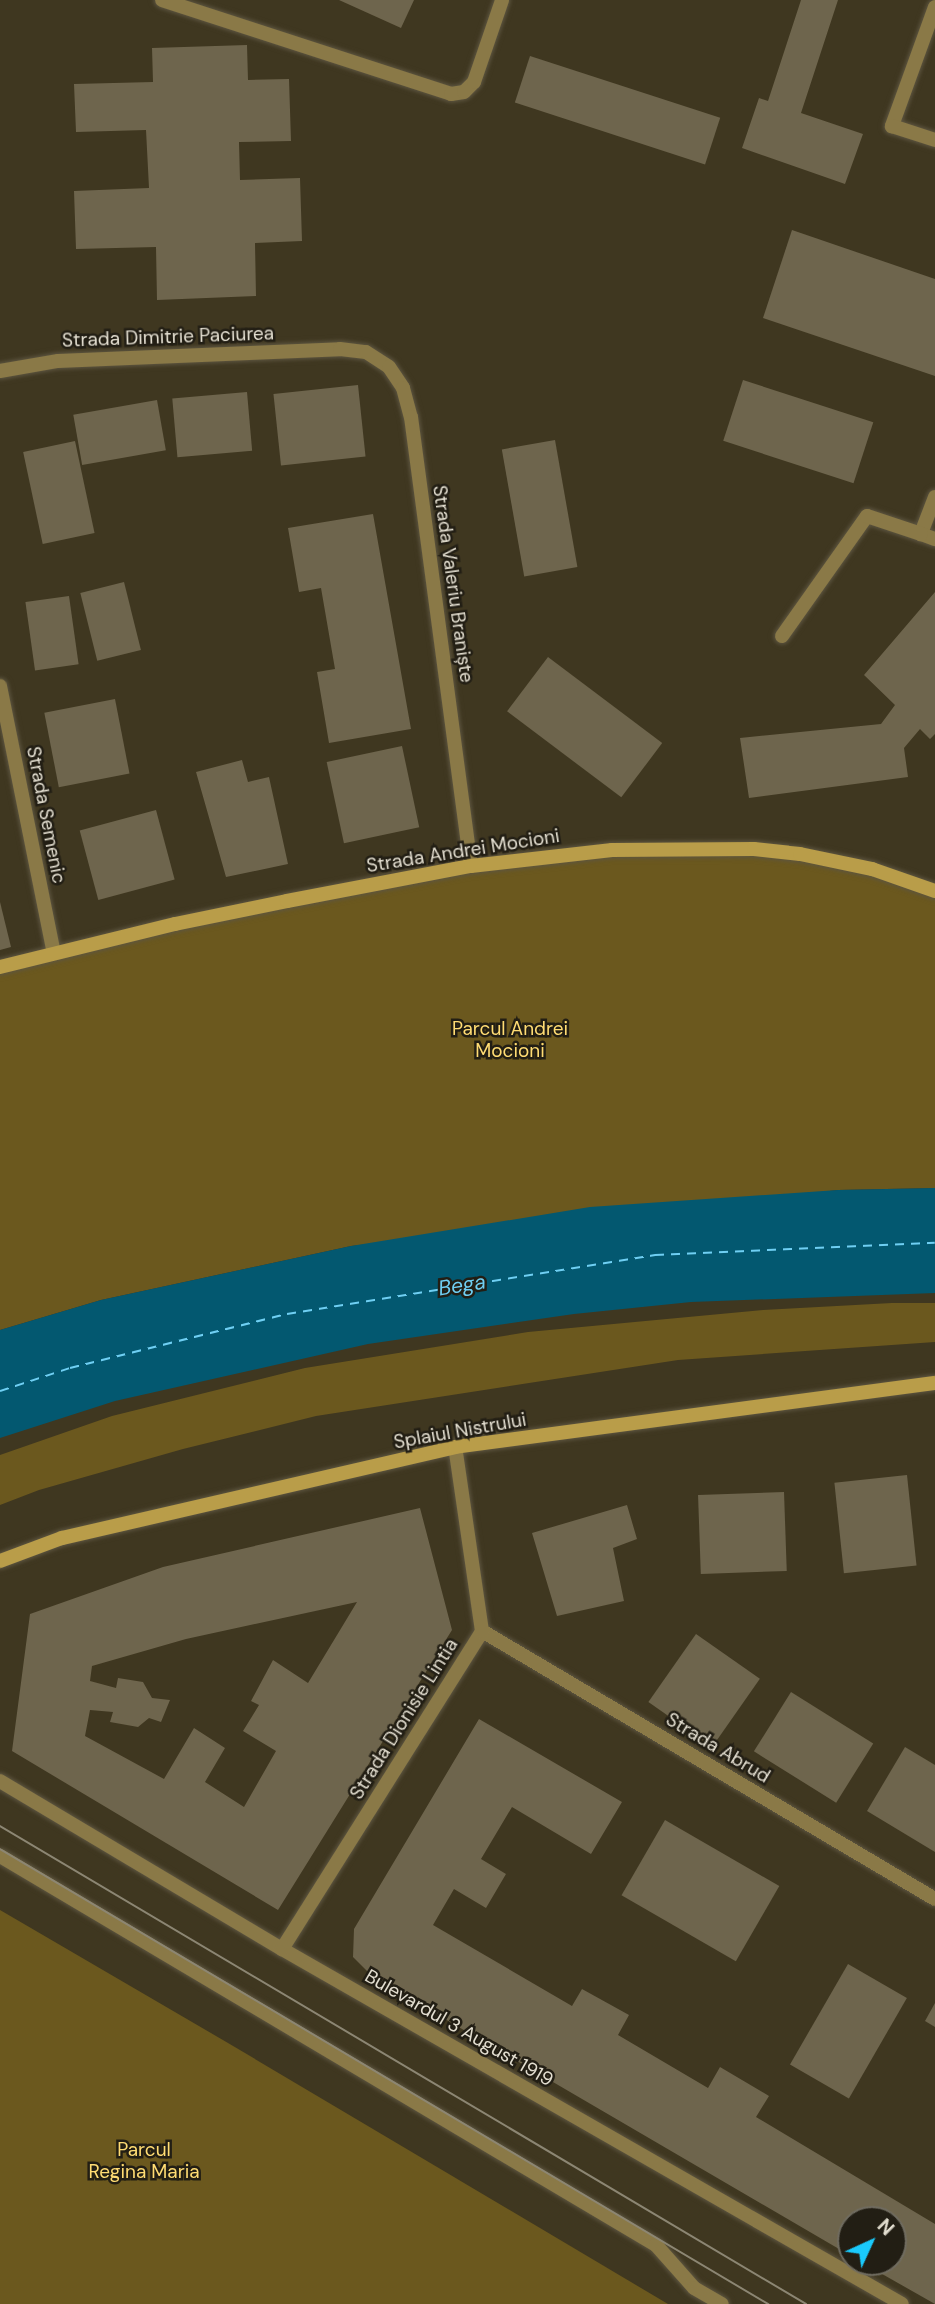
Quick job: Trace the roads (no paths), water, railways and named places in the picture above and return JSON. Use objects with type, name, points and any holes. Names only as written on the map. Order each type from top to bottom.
[{"type":"street","points":[[162,0],[451,94],[464,92],[474,82],[502,0]]},
{"type":"street","points":[[935,7],[892,126],[935,140]]},
{"type":"street","name":"Strada Dimitrie Paciurea","points":[[0,371],[58,360],[340,349]]},
{"type":"street","name":"Strada Valeriu Braniște","points":[[340,349],[366,352],[384,363],[400,382],[408,403],[471,866]]},
{"type":"street","points":[[782,636],[867,516],[928,537],[935,497]]},
{"type":"street","name":"Strada Semenic","points":[[0,686],[54,953]]},
{"type":"street","name":"Strada Andrei Mocioni","points":[[0,967],[175,924],[471,866],[612,850],[754,849],[800,854],[860,867],[935,891]]},
{"type":"street","name":"Splaiul Nistrului","points":[[0,1561],[62,1538],[455,1447],[935,1383]]},
{"type":"street","name":"Strada Dionisie Lintia","points":[[282,1949],[482,1631],[455,1447]]},
{"type":"street","name":"Strada Abrud","points":[[482,1631],[935,1899]]},
{"type":"street","name":"Bulevardul 3 August 1919","points":[[0,1781],[282,1949],[902,2304]]},
{"type":"street","points":[[0,1856],[656,2245],[694,2288],[722,2304]]},
{"type":"water","name":"Bega","points":[[935,1188],[935,1293],[691,1302],[574,1314],[368,1344],[115,1401],[0,1438],[0,1330],[101,1300],[351,1246],[590,1207],[838,1190]]},
{"type":"tram line","points":[[0,1826],[806,2304]]},
{"type":"tram line","points":[[0,1849],[768,2304]]},
{"type":"park label","name":"Parcul Andrei Mocioni","points":[[510,1040]]},
{"type":"park label","name":"Parcul Regina Maria","points":[[144,2161]]}]
